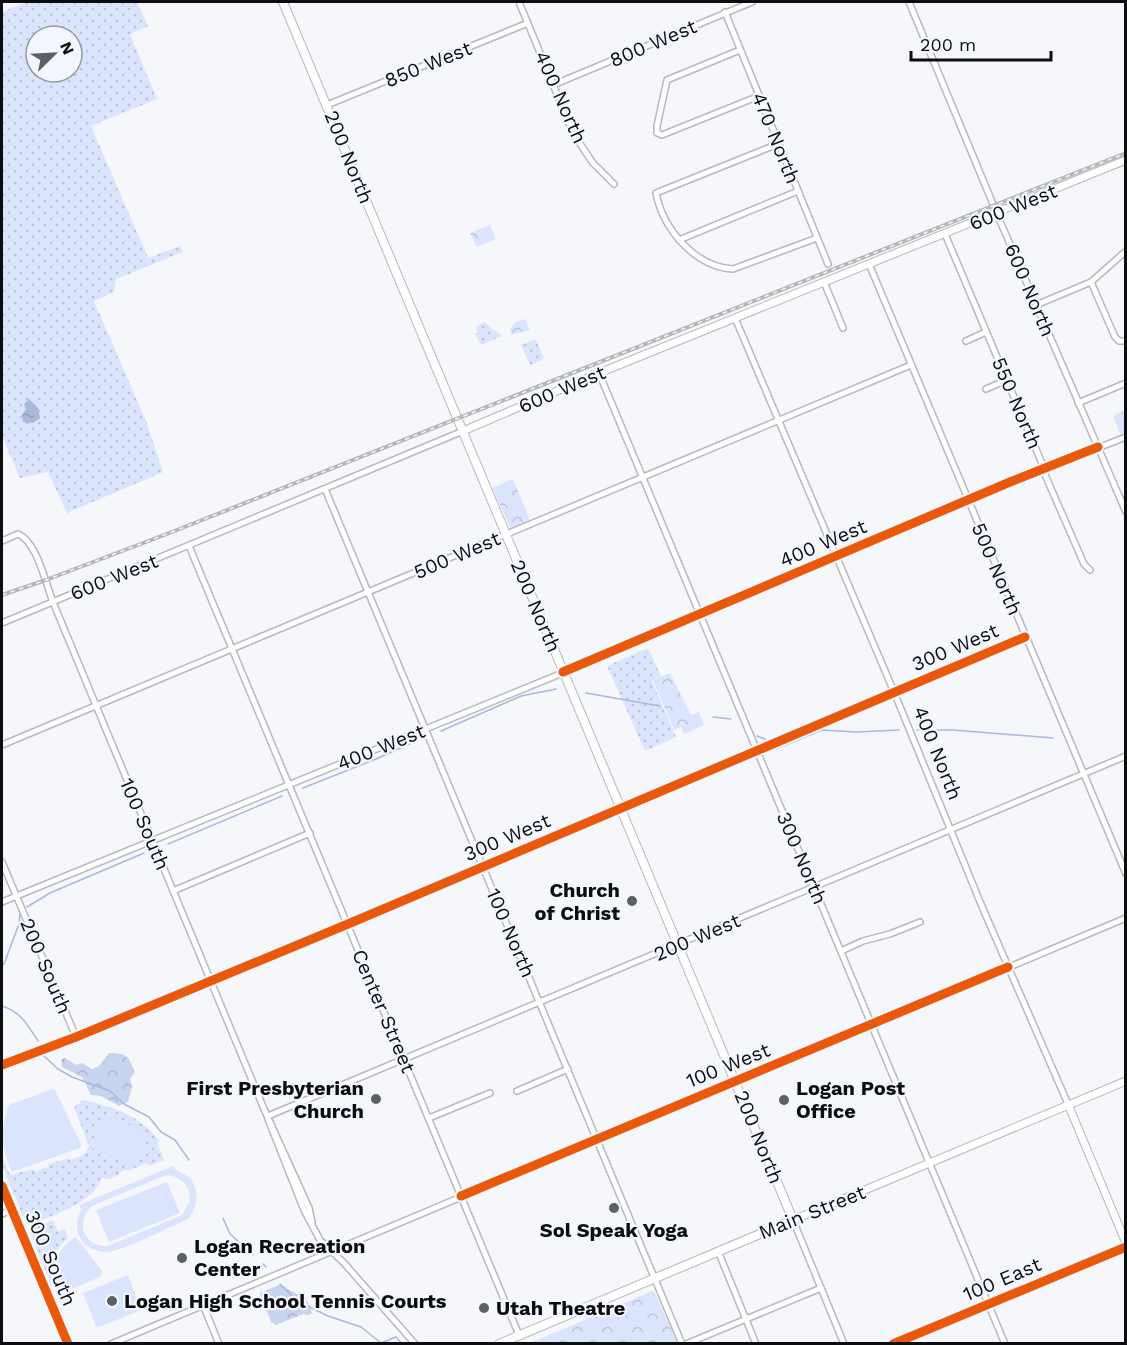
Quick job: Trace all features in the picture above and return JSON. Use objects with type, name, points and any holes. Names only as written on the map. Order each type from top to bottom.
[{"type":"highway","name":"200 North","points":[[284,2],[793,1220]]},
{"type":"highway","name":"Main Street","points":[[499,1344],[521,1339],[654,1277],[793,1220]]},
{"type":"main road","name":"600 West","points":[[463,431],[599,373],[1125,160]]},
{"type":"main road","name":"Main Street","points":[[793,1220],[1125,1081]]},
{"type":"main road","name":"400 North","points":[[1068,1104],[1125,1245]]},
{"type":"main road","name":"100 East","points":[[893,1344],[1125,1245]]},
{"type":"street","name":"400 North","points":[[519,2],[574,135],[593,163],[614,184]]},
{"type":"street","name":"800 West","points":[[554,85],[753,2]]},
{"type":"street","name":"600 North","points":[[909,2],[1125,512]]},
{"type":"street","name":"470 North","points":[[725,12],[828,264]]},
{"type":"street","name":"850 West","points":[[327,105],[528,23]]},
{"type":"street","points":[[740,50],[667,80],[657,133],[662,135],[759,96]]},
{"type":"street","points":[[778,144],[656,193],[658,204],[679,240],[705,260],[724,269],[733,269],[817,238]]},
{"type":"street","points":[[679,240],[798,191]]},
{"type":"street","name":"550 North","points":[[945,234],[1043,469],[1084,564],[1090,570]]},
{"type":"street","points":[[1036,305],[1091,282],[1125,251]]},
{"type":"street","name":"500 North","points":[[869,264],[1125,874]]},
{"type":"street","points":[[824,282],[843,328]]},
{"type":"street","points":[[1091,282],[1115,337],[1122,341]]},
{"type":"street","name":"400 North","points":[[735,318],[1008,967],[1068,1104]]},
{"type":"street","points":[[966,341],[986,332]]},
{"type":"street","name":"500 West","points":[[2,745],[911,365]]},
{"type":"street","name":"300 North","points":[[599,373],[1005,1344]]},
{"type":"street","points":[[986,389],[1007,380]]},
{"type":"street","points":[[1078,403],[1125,383]]},
{"type":"street","name":"600 West","points":[[2,623],[463,431]]},
{"type":"street","name":"400 West","points":[[2,902],[426,729],[1043,469],[1125,437]]},
{"type":"street","name":"100 North","points":[[325,489],[684,1344]]},
{"type":"street","name":"100 South","points":[[2,541],[18,534],[25,537],[31,546],[46,580],[52,602],[268,1117],[309,1208],[320,1240],[344,1263],[415,1344]]},
{"type":"street","name":"Center Street","points":[[189,546],[521,1339]]},
{"type":"street","name":"300 West","points":[[2,1065],[76,1037],[348,924],[1025,637]]},
{"type":"street","name":"200 West","points":[[268,1117],[1125,756]]},
{"type":"street","points":[[174,891],[310,834]]},
{"type":"street","name":"200 South","points":[[2,862],[76,1037]]},
{"type":"street","name":"100 West","points":[[111,1344],[1125,918]]},
{"type":"street","points":[[841,951],[863,941],[890,934],[920,922]]},
{"type":"street","points":[[517,1091],[568,1069]]},
{"type":"street","points":[[429,1118],[490,1093]]},
{"type":"street","name":"300 South","points":[[2,1186],[68,1344]]},
{"type":"street","points":[[2,1214],[11,1210]]},
{"type":"street","name":"200 North","points":[[793,1220],[844,1344]]},
{"type":"street","points":[[718,1251],[756,1344]]},
{"type":"street","points":[[684,1344],[821,1288]]},
{"type":"street","points":[[202,1305],[219,1344]]},
{"type":"green space","points":[[26,2],[137,2],[148,26],[130,34],[157,99],[91,126],[148,258],[180,246],[183,252],[116,279],[114,292],[94,301],[146,421],[163,472],[67,513],[48,472],[20,478],[2,436],[2,12]]},
{"type":"green space","points":[[490,225],[496,239],[477,247],[470,233]]},
{"type":"green space","points":[[525,319],[530,330],[511,335],[510,329],[515,322]]},
{"type":"green space","points":[[484,322],[502,336],[481,345],[475,334],[478,333],[476,327]]},
{"type":"green space","points":[[536,340],[544,359],[530,365],[521,345]]},
{"type":"green space","points":[[1125,410],[1125,434],[1121,436],[1113,416]]},
{"type":"green space","points":[[513,479],[530,520],[511,529],[492,488]]},
{"type":"green space","points":[[648,648],[661,676],[652,681],[676,737],[645,751],[607,666]]},
{"type":"green space","points":[[670,673],[691,715],[699,712],[704,725],[684,734],[681,727],[674,730],[653,680]]},
{"type":"green space","points":[[109,1053],[126,1056],[135,1072],[130,1079],[132,1086],[128,1102],[119,1106],[101,1096],[91,1095],[82,1077],[62,1067],[61,1059],[65,1058],[76,1065],[82,1063],[92,1069],[99,1066]]},
{"type":"green space","points":[[54,1088],[81,1144],[80,1148],[12,1172],[3,1139],[4,1122],[9,1105]]},
{"type":"green space","points":[[84,1100],[125,1113],[142,1124],[160,1141],[157,1142],[164,1160],[149,1166],[147,1163],[128,1171],[126,1169],[119,1175],[108,1179],[102,1178],[97,1187],[81,1201],[30,1225],[28,1220],[25,1221],[2,1166],[2,1155],[10,1175],[33,1169],[35,1171],[49,1167],[48,1164],[69,1158],[71,1160],[85,1154],[89,1146],[74,1107]]},
{"type":"green space","points":[[103,1115],[150,1133],[137,1166],[91,1148]]},
{"type":"green space","points":[[173,1166],[189,1177],[196,1192],[196,1204],[188,1219],[135,1243],[107,1252],[93,1249],[82,1241],[77,1229],[81,1210],[79,1205]],"holes":[[[166,1175],[172,1176],[187,1186],[190,1201],[182,1215],[108,1246],[99,1245],[87,1238],[83,1226],[84,1219],[92,1206]]]},
{"type":"green space","points":[[167,1182],[180,1213],[109,1242],[96,1210]]},
{"type":"green space","points":[[53,1220],[58,1232],[65,1229],[68,1238],[58,1249],[53,1260],[52,1287],[29,1230]]},
{"type":"green space","points":[[76,1237],[102,1271],[100,1277],[60,1294],[55,1278],[56,1262],[63,1248]]},
{"type":"green space","name":"Logan High School Tennis Courts","points":[[128,1275],[141,1310],[97,1328],[83,1293]]},
{"type":"green space","points":[[281,1284],[304,1298],[312,1313],[303,1314],[276,1325],[271,1322],[260,1293]]},
{"type":"green space","points":[[652,1291],[655,1293],[677,1343],[531,1343]]},
{"type":"water","points":[[29,399],[38,408],[40,418],[33,423],[23,422],[22,415],[26,409],[24,404]]},
{"type":"waterway","points":[[441,731],[521,696],[556,689]]},
{"type":"waterway","points":[[586,693],[660,706]]},
{"type":"waterway","points":[[713,717],[731,719]]},
{"type":"waterway","points":[[776,749],[822,730],[856,732],[899,730]]},
{"type":"waterway","points":[[917,730],[953,730],[1053,738]]},
{"type":"waterway","points":[[757,736],[765,739]]},
{"type":"waterway","points":[[303,788],[418,740]]},
{"type":"waterway","points":[[168,844],[282,796]]},
{"type":"waterway","points":[[27,907],[50,893],[144,853]]},
{"type":"waterway","points":[[2,965],[19,924],[20,914]]},
{"type":"waterway","points":[[2,1006],[19,1015],[38,1041]]},
{"type":"waterway","points":[[44,1056],[58,1069],[72,1077],[110,1091],[124,1104],[149,1117],[161,1132],[175,1140],[189,1160]]},
{"type":"waterway","points":[[223,1218],[230,1234],[253,1255]]},
{"type":"waterway","points":[[263,1264],[266,1267]]},
{"type":"waterway","points":[[280,1284],[297,1301],[328,1316],[361,1327],[381,1343],[396,1337],[402,1344]]},
{"type":"railway","points":[[2,595],[172,532],[1126,153]]},
{"type":"cycle path","points":[[563,672],[1010,482],[1098,447]]},
{"type":"cycle path","points":[[2,1065],[76,1037],[348,924],[1025,637]]},
{"type":"cycle path","points":[[461,1196],[1008,967]]},
{"type":"cycle path","points":[[2,1186],[68,1344]]},
{"type":"cycle path","points":[[893,1344],[1126,1247]]},
{"type":"place","name":"Church of Christ","points":[[632,901]]},
{"type":"place","name":"First Presbyterian Church","points":[[376,1099]]},
{"type":"place","name":"Logan Post Office","points":[[784,1100]]},
{"type":"place","name":"Sol Speak Yoga","points":[[614,1208]]},
{"type":"place","name":"Logan Recreation Center","points":[[182,1258]]},
{"type":"place","name":"Logan High School Tennis Courts","points":[[112,1301]]},
{"type":"place","name":"Utah Theatre","points":[[484,1308]]}]
